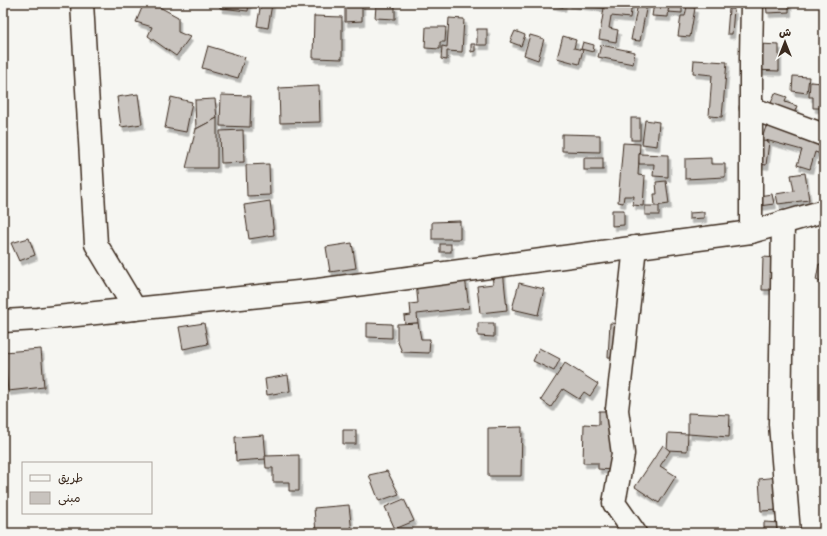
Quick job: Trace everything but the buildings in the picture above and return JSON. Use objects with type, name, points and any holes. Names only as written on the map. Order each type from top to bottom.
[{"type":"street","points":[[82,3],[96,244],[136,309]]},
{"type":"street","points":[[751,232],[752,3]]},
{"type":"street","points":[[751,108],[824,135]]},
{"type":"street","points":[[3,321],[38,319],[318,290],[751,232],[824,211]]},
{"type":"street","points":[[783,222],[780,424],[789,533]]},
{"type":"street","points":[[635,247],[617,410],[623,454],[614,503],[635,533]]}]
